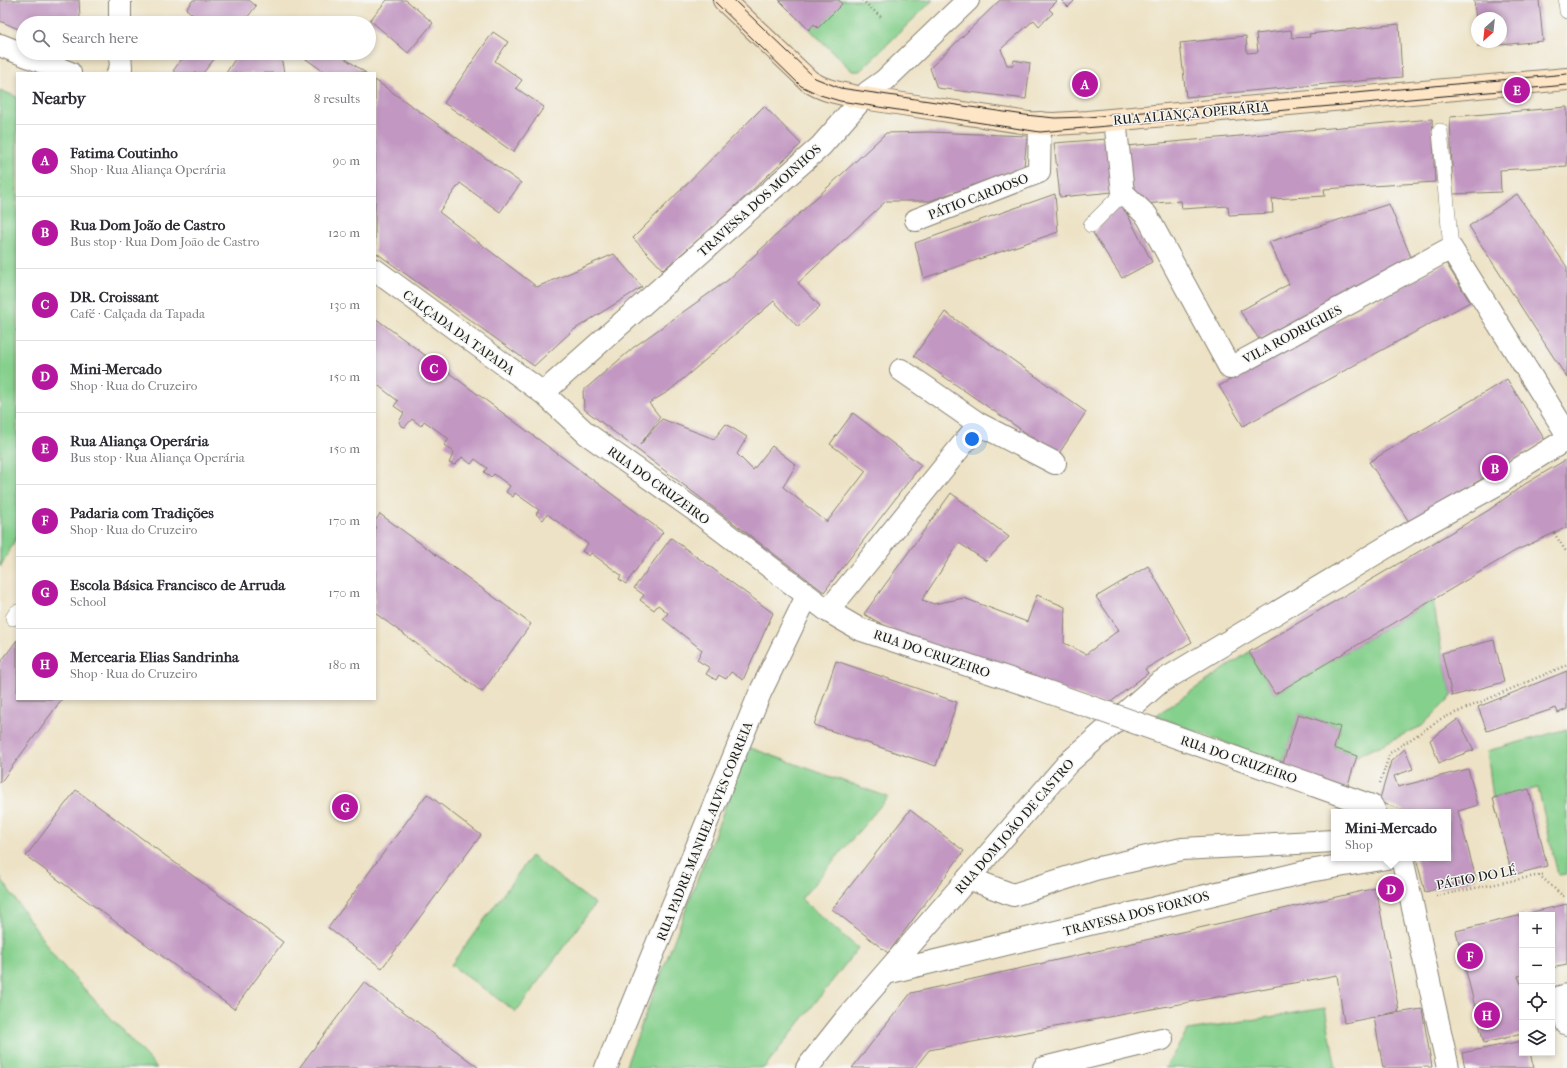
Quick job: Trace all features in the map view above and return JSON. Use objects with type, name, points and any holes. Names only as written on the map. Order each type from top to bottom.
[{"type":"street","points":[[120,0],[120,16]]},
{"type":"street","name":"RUA ALIANÇA OPERÁRIA","points":[[724,0],[809,81],[831,91],[863,98],[1040,124],[1115,120],[1567,80]]},
{"type":"street","name":"TRAVESSA DOS MOINHOS","points":[[543,393],[821,146],[863,98],[885,80],[968,0]]},
{"type":"street","points":[[0,45],[16,51]]},
{"type":"street","points":[[38,60],[68,72]]},
{"type":"street","points":[[119,72],[121,68],[120,60]]},
{"type":"street","points":[[1115,120],[1123,193]]},
{"type":"street","name":"PÁTIO CARDOSO","points":[[916,220],[1039,172],[1040,124]]},
{"type":"street","name":"VILA RODRIGUES","points":[[1123,193],[1147,216],[1230,368],[1451,248]]},
{"type":"street","points":[[1451,248],[1567,434]]},
{"type":"street","name":"CALÇADA DA TAPADA","points":[[376,271],[543,393]]},
{"type":"street","points":[[901,370],[979,424],[1055,463]]},
{"type":"street","name":"RUA DO CRUZEIRO","points":[[543,393],[587,434],[696,511],[828,612],[859,629],[1034,687],[1313,785],[1374,809]]},
{"type":"street","points":[[828,612],[979,424]]},
{"type":"street","name":"RUA DOM JOÃO DE CASTRO","points":[[807,1068],[968,878],[1068,763],[1160,683],[1408,534],[1503,481],[1520,468],[1567,440]]},
{"type":"street","name":"RUA PADRE MANUEL ALVES CORREIA","points":[[606,1068],[760,692],[807,596]]},
{"type":"street","points":[[968,878],[1012,895],[1095,869],[1182,849],[1331,841]]},
{"type":"street","name":"TRAVESSA DOS FORNOS","points":[[886,974],[1309,871],[1369,861]]},
{"type":"street","points":[[1403,861],[1448,1068]]},
{"type":"street","points":[[1567,995],[1560,997],[1567,1024]]},
{"type":"street","points":[[1044,1068],[1162,1039]]},
{"type":"lane","points":[[1566,0],[1567,11]]},
{"type":"lane","points":[[1440,131],[1451,248]]},
{"type":"lane","points":[[1092,225],[1123,193]]},
{"type":"path","points":[[862,0],[881,17]]},
{"type":"path","points":[[1554,533],[1567,553]]},
{"type":"path","points":[[1374,809],[1390,754],[1441,719],[1567,665]]},
{"type":"path","name":"PÁTIO DO LÉ","points":[[1411,900],[1545,874]]},
{"type":"path","points":[[1539,875],[1563,896],[1567,895]]},
{"type":"green space","points":[[780,0],[933,0],[860,71],[852,71]]},
{"type":"green space","points":[[0,90],[16,97],[16,539],[0,567]]},
{"type":"green space","points":[[1433,600],[1442,653],[1452,696],[1422,726],[1357,756],[1334,748],[1340,727],[1299,714],[1282,764],[1155,716],[1249,652],[1275,694]]},
{"type":"green space","points":[[1567,729],[1567,874],[1558,875],[1538,788],[1493,798],[1487,751]]},
{"type":"green space","points":[[748,747],[888,797],[801,899],[858,948],[764,1068],[625,1068]]},
{"type":"green space","points":[[531,856],[595,904],[516,1012],[451,965]]},
{"type":"green space","points":[[0,877],[54,956],[157,1068],[0,1068]]},
{"type":"green space","points":[[1325,1008],[1336,1068],[1165,1068],[1188,1030]]},
{"type":"building","points":[[0,0],[79,0],[80,16],[16,16],[16,28],[0,21]]},
{"type":"building","points":[[193,0],[249,0],[256,6],[248,16],[195,16],[186,9]]},
{"type":"building","points":[[387,0],[406,0],[433,23],[408,53],[376,25],[376,16],[373,16]]},
{"type":"building","points":[[779,0],[839,0],[842,4],[818,28],[814,24],[809,30]]},
{"type":"building","points":[[1000,0],[1058,0],[1049,9],[1053,13],[1039,26],[1034,20],[1001,49],[1007,65],[1013,65],[1014,60],[1030,63],[1026,99],[937,88],[930,68]]},
{"type":"building","points":[[1061,0],[1075,0],[1068,7]]},
{"type":"building","points":[[1474,0],[1539,0],[1543,41],[1507,44],[1507,12],[1475,12]]},
{"type":"building","points":[[1399,24],[1402,77],[1186,97],[1180,43],[1246,36],[1247,53],[1258,52],[1256,34],[1291,30],[1292,38],[1310,37],[1309,34]]},
{"type":"building","points":[[493,32],[508,42],[495,61],[522,80],[516,88],[544,107],[513,152],[444,103]]},
{"type":"building","points":[[181,60],[213,60],[204,72],[173,71]]},
{"type":"building","points":[[234,60],[281,60],[284,72],[227,72]]},
{"type":"building","points":[[307,60],[347,60],[365,72],[325,72]]},
{"type":"building","points":[[376,81],[521,183],[500,212],[460,183],[439,212],[537,287],[614,254],[642,287],[572,331],[534,366],[376,253]]},
{"type":"building","points":[[764,106],[801,144],[713,227],[663,270],[633,238]]},
{"type":"building","points":[[1567,107],[1567,166],[1500,170],[1501,192],[1453,194],[1450,117]]},
{"type":"building","points":[[1432,119],[1435,182],[1324,189],[1325,196],[1272,199],[1273,213],[1229,215],[1228,206],[1182,209],[1181,201],[1143,204],[1131,193],[1127,146]]},
{"type":"building","points":[[929,132],[1027,136],[1024,167],[930,201],[886,201],[798,283],[820,306],[798,327],[774,301],[669,391],[649,403],[660,417],[640,445],[662,419],[714,439],[726,424],[747,437],[737,454],[753,470],[772,446],[796,465],[783,487],[827,522],[866,471],[830,444],[853,413],[921,465],[824,592],[584,409],[583,391],[634,347],[728,280],[886,133]]},
{"type":"building","points":[[1107,139],[1113,192],[1060,197],[1054,143]]},
{"type":"building","points":[[1055,194],[1058,232],[924,278],[915,243]]},
{"type":"building","points":[[1517,194],[1567,267],[1567,378],[1469,226]]},
{"type":"building","points":[[1122,204],[1152,262],[1122,278],[1093,233]]},
{"type":"building","points":[[1389,204],[1411,257],[1259,339],[1240,311],[1289,284],[1269,242]]},
{"type":"building","points":[[1446,263],[1470,302],[1243,426],[1219,386]]},
{"type":"building","points":[[945,312],[1086,412],[1058,455],[914,356]]},
{"type":"building","points":[[376,319],[663,532],[626,584],[619,579],[621,575],[591,553],[589,556],[582,551],[588,544],[547,514],[543,520],[536,514],[539,510],[515,493],[513,497],[506,492],[510,486],[494,474],[491,477],[484,472],[487,468],[475,459],[471,464],[462,457],[455,465],[449,463],[454,452],[444,445],[449,439],[424,421],[421,426],[412,419],[405,427],[401,426],[399,422],[404,413],[394,406],[398,401],[376,384]]},
{"type":"building","points":[[1507,379],[1545,440],[1410,523],[1369,462]]},
{"type":"building","points":[[1567,459],[1567,527],[1515,551],[1275,694],[1249,652],[1489,510],[1525,484]]},
{"type":"building","points":[[951,493],[1009,537],[986,561],[959,543],[922,600],[934,604],[964,598],[1027,622],[1037,595],[1065,607],[1064,643],[1086,654],[1119,630],[1096,597],[1148,566],[1192,642],[1145,669],[1148,673],[1107,705],[900,634],[864,614]]},
{"type":"building","points":[[380,514],[531,624],[482,692],[376,614],[376,520]]},
{"type":"building","points":[[671,538],[773,613],[743,680],[731,672],[726,679],[719,675],[716,680],[706,674],[710,668],[697,660],[702,650],[663,619],[668,613],[658,605],[654,610],[640,600],[644,595],[634,588]]},
{"type":"building","points":[[1494,640],[1504,682],[1452,696],[1442,653]]},
{"type":"building","points":[[16,641],[16,700],[61,700],[0,783],[0,663]]},
{"type":"building","points":[[836,661],[957,702],[936,766],[814,725]]},
{"type":"building","points":[[1567,671],[1567,709],[1558,713],[1556,708],[1487,731],[1478,707]]},
{"type":"building","points":[[1298,714],[1340,727],[1334,748],[1357,756],[1346,791],[1281,770]]},
{"type":"building","points":[[1458,719],[1474,750],[1439,763],[1430,740]]},
{"type":"building","points":[[1405,749],[1413,769],[1394,776],[1398,787],[1468,769],[1478,805],[1458,811],[1476,879],[1425,892],[1417,861],[1451,861],[1451,809],[1401,809],[1379,802],[1391,761]]},
{"type":"building","points":[[1529,789],[1547,866],[1512,875],[1493,798]]},
{"type":"building","points":[[76,790],[283,942],[234,1009],[26,856]]},
{"type":"building","points":[[427,794],[481,835],[382,968],[328,928]]},
{"type":"building","points":[[910,810],[964,851],[888,953],[832,909]]},
{"type":"building","points":[[1376,888],[1399,1011],[1377,1016],[1422,1009],[1432,1067],[1383,1068],[1374,1017],[1344,1023],[1337,975],[929,1050],[915,1068],[852,1068],[911,993]]},
{"type":"building","points":[[1567,904],[1567,965],[1555,967],[1555,912],[1533,912]]},
{"type":"building","points":[[1519,916],[1519,1035],[1484,1043],[1456,931]]},
{"type":"building","points":[[364,982],[479,1068],[299,1068]]},
{"type":"building","points":[[1519,1042],[1519,1056],[1531,1056],[1534,1068],[1465,1068],[1462,1053]]},
{"type":"tram line","points":[[713,0],[801,86],[820,95],[840,101],[1040,132],[1567,85]]},
{"type":"tram line","points":[[734,0],[815,78],[840,88],[1055,118],[1088,117],[1567,74]]},
{"type":"place","name":"Fatima Coutinho","points":[[1085,84]]},
{"type":"place","name":"Rua Aliança Operária","points":[[1517,90]]},
{"type":"place","name":"DR. Croissant","points":[[434,368]]},
{"type":"place","name":"Rua Dom João de Castro","points":[[1495,468]]},
{"type":"place","name":"Escola Básica Francisco de Arruda","points":[[345,807]]},
{"type":"place","name":"Mini-Mercado","points":[[1391,889]]},
{"type":"place","name":"Padaria com Tradições","points":[[1470,956]]},
{"type":"place","name":"Mercearia Elias Sandrinha","points":[[1487,1015]]}]
